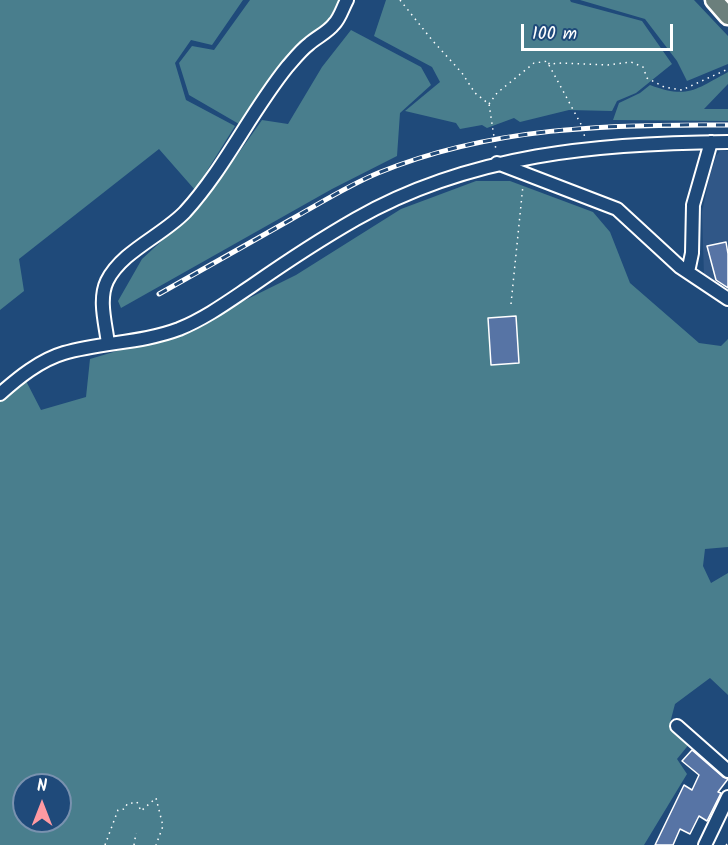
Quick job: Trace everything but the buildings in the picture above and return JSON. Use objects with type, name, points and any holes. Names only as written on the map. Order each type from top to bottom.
[{"type":"highway","points":[[714,0],[728,16]]},
{"type":"street","points":[[108,344],[103,302],[108,281],[131,254],[153,239],[200,195],[266,95],[306,46],[334,24],[347,0]]},
{"type":"street","points":[[688,272],[692,253],[693,205],[711,142]]},
{"type":"street","points":[[0,394],[38,365],[62,353],[149,338],[179,329],[206,316],[335,232],[391,200],[420,188],[497,163],[555,152],[618,145],[728,142]]},
{"type":"street","points":[[497,163],[523,177],[617,209],[643,235],[688,272],[728,299]]},
{"type":"street","points":[[677,726],[728,771]]},
{"type":"street","points":[[705,845],[728,797]]},
{"type":"path","points":[[400,0],[462,73],[475,93],[489,104]]},
{"type":"path","points":[[497,163],[489,104],[497,93],[534,63],[549,61],[584,128],[586,148]]},
{"type":"path","points":[[549,64],[608,65],[631,62],[643,67],[647,78],[664,87],[682,90],[728,69]]},
{"type":"path","points":[[511,304],[523,177]]},
{"type":"path","points":[[105,845],[117,810],[125,809],[127,804],[137,802],[141,811],[156,798],[163,826],[156,845]]},
{"type":"path","points":[[134,845],[136,833]]},
{"type":"shaded area","points":[[0,0],[243,0],[212,45],[191,40],[175,63],[186,100],[235,126],[195,190],[159,149],[19,259],[24,291],[0,310]]},
{"type":"shaded area","points":[[250,0],[339,0],[329,20],[288,56],[239,124],[189,95],[179,63],[192,46],[214,50]]},
{"type":"shaded area","points":[[386,0],[570,0],[642,21],[672,64],[636,93],[617,101],[612,111],[569,110],[520,122],[514,118],[487,128],[482,125],[460,129],[456,123],[405,111],[440,82],[432,67],[374,36]]},
{"type":"shaded area","points":[[580,0],[694,0],[728,36],[728,64],[687,81],[677,61],[645,19]]},
{"type":"shaded area","points":[[351,30],[421,67],[431,85],[400,113],[397,156],[332,189],[121,308],[118,301],[142,259],[204,202],[262,120],[288,124],[322,67]]},
{"type":"shaded area","points":[[728,72],[728,84],[704,109],[728,109],[728,121],[613,120],[619,103],[640,93],[650,85],[682,92],[699,88]]},
{"type":"shaded area","points":[[720,151],[728,151],[728,291],[704,275],[702,212],[709,179],[716,156]]},
{"type":"shaded area","points":[[476,181],[510,181],[593,212],[610,232],[630,283],[699,343],[721,346],[728,339],[728,547],[705,549],[703,566],[711,583],[728,573],[728,695],[710,678],[675,704],[670,723],[690,743],[677,759],[687,774],[644,845],[0,845],[0,400],[25,379],[41,410],[86,397],[90,359],[150,341],[215,315],[296,275],[401,209]]},
{"type":"railway","points":[[159,294],[333,195],[378,173],[420,158],[463,146],[550,131],[639,126],[728,125]]}]
